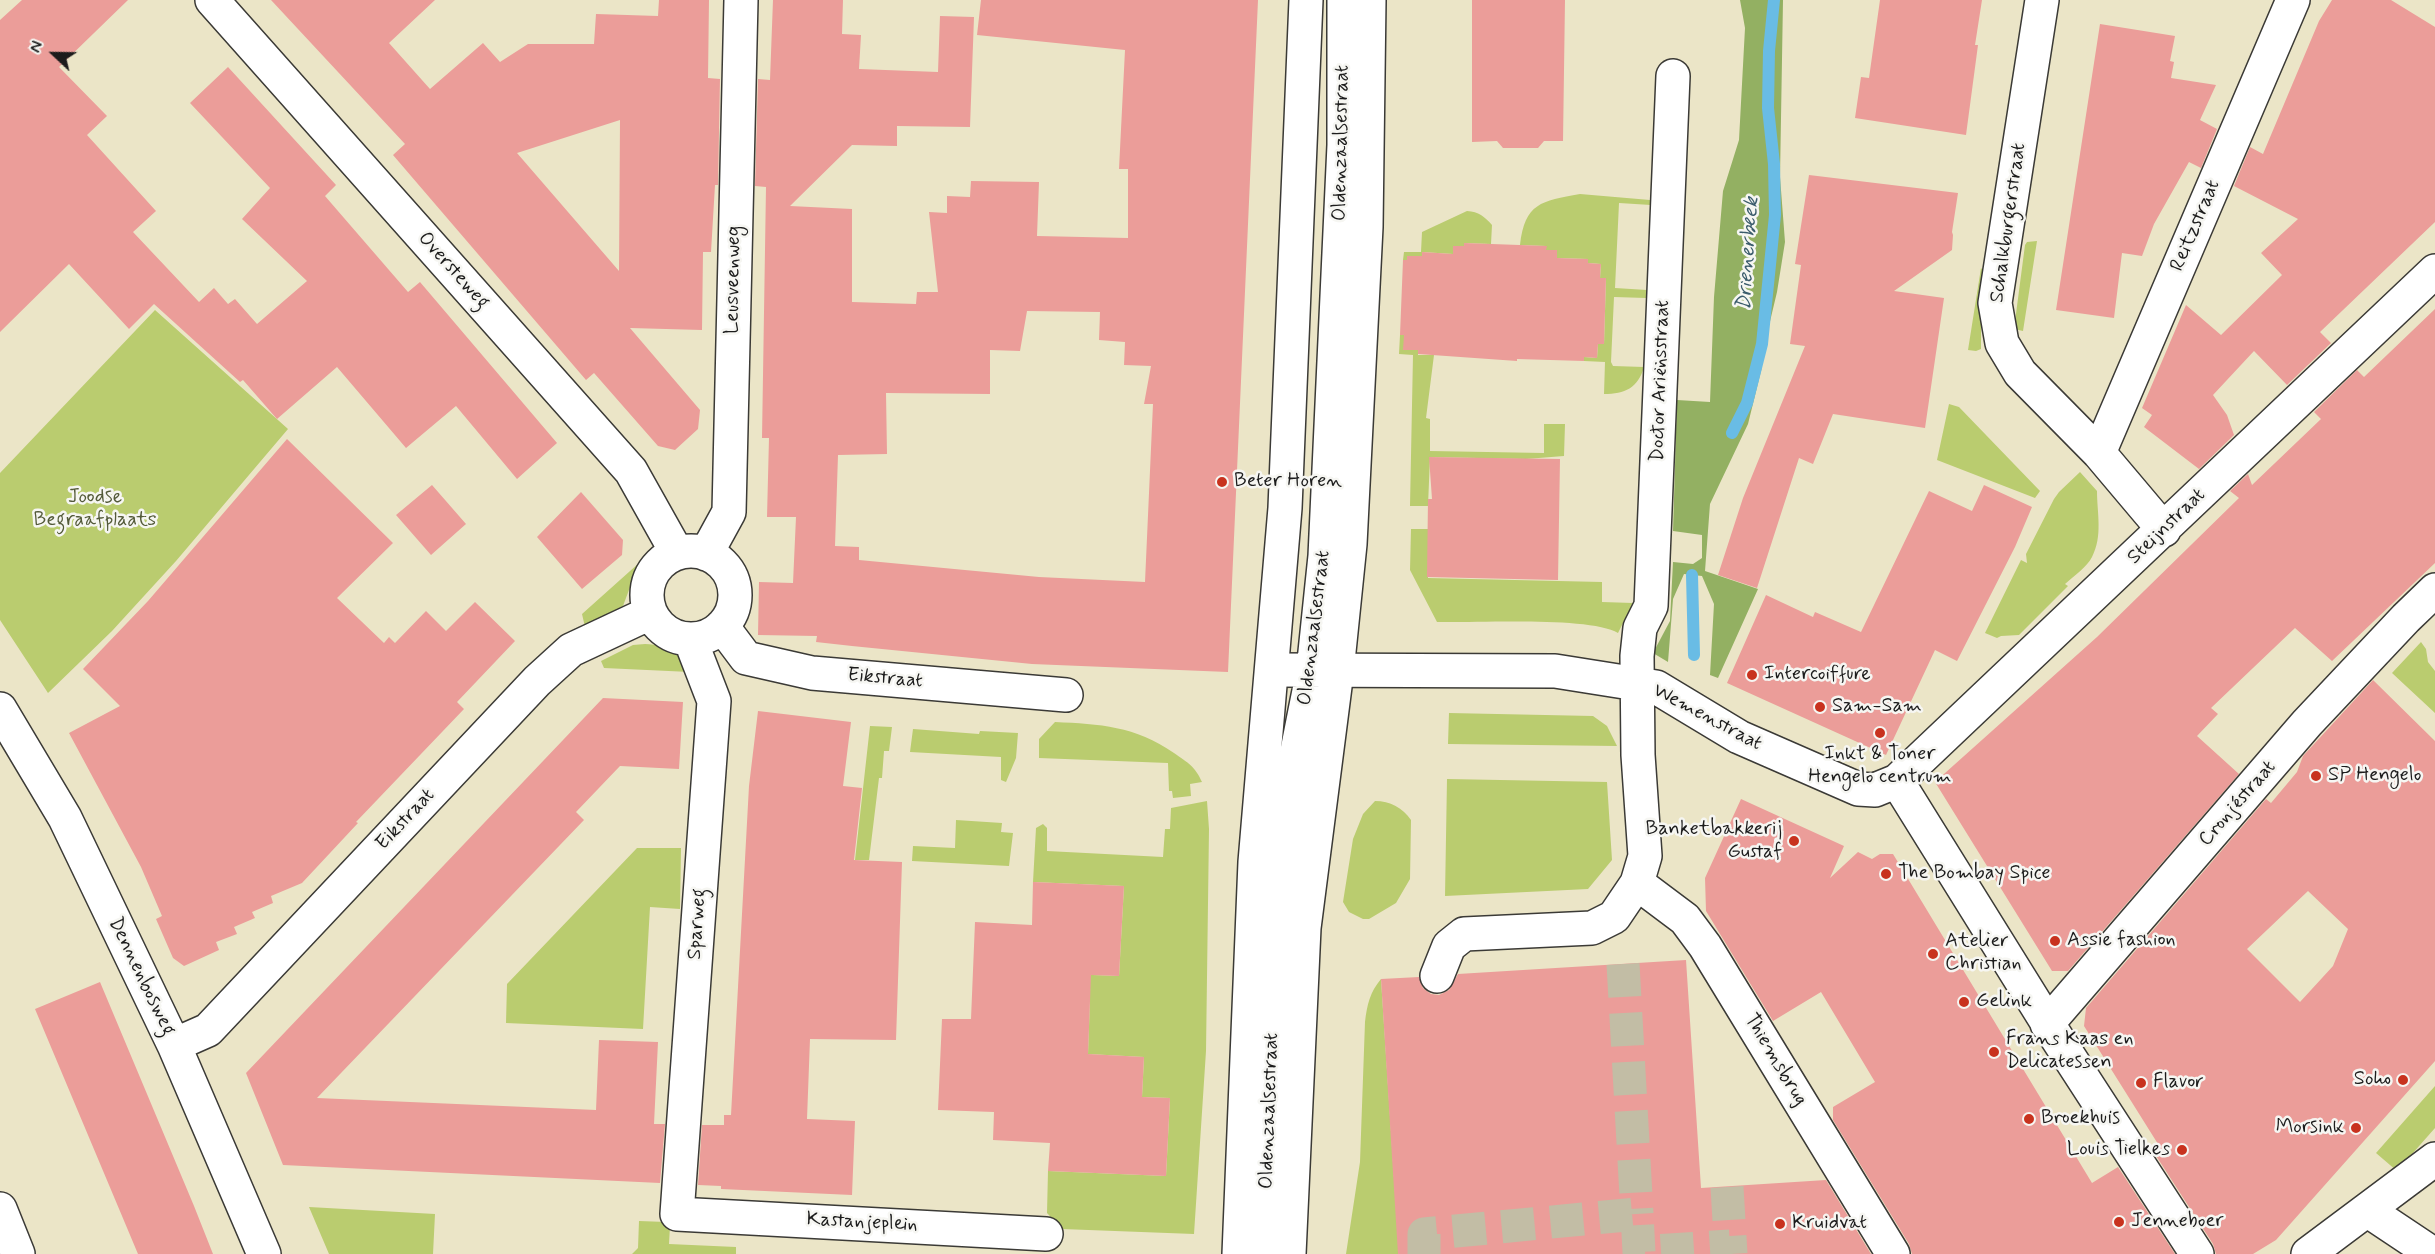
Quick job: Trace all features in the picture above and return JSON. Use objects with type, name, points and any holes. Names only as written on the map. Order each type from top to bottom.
[{"type":"street","name":"Oversteweg","points":[[212,0],[632,471],[691,554]]},
{"type":"street","name":"Leusveenweg","points":[[691,554],[729,512],[741,0]]},
{"type":"street","name":"Oldenzaalsestraat","points":[[1239,1254],[1255,862],[1285,508],[1306,0]]},
{"type":"street","name":"Oldenzaalsestraat","points":[[1289,1254],[1304,928],[1325,671],[1326,532],[1344,145],[1344,0]]},
{"type":"street","name":"Oldenzaalsestraat","points":[[1265,1254],[1278,927],[1296,756],[1325,671],[1350,544],[1366,227],[1369,0]]},
{"type":"street","name":"Schalkburgerstraat","points":[[2042,0],[1995,303],[2002,343],[2020,373],[2099,453],[2164,530]]},
{"type":"street","name":"Reitzstraat","points":[[2099,453],[2293,0]]},
{"type":"street","name":"Doctor Ariënsstraat","points":[[1638,683],[1640,627],[1651,606],[1673,76]]},
{"type":"street","name":"Steijnstraat","points":[[1897,781],[2435,271]]},
{"type":"street","points":[[691,554],[724,567],[734,586],[733,607],[722,626],[707,636],[690,639],[673,636],[660,627],[650,613],[646,592],[648,582],[659,564],[691,554]]},
{"type":"street","name":"Cronjéstraat","points":[[2048,1024],[2307,723],[2435,590]]},
{"type":"street","name":"Eikstraat","points":[[174,1045],[208,1030],[537,681],[571,650],[650,613]]},
{"type":"street","name":"Eikstraat","points":[[722,626],[747,658],[812,673],[1066,695]]},
{"type":"street","name":"Sparweg","points":[[677,1214],[714,701],[690,639]]},
{"type":"street","name":"Wemenstraat","points":[[1272,670],[1555,671],[1638,683],[1656,687],[1738,737],[1858,789],[1875,790],[1897,781]]},
{"type":"street","points":[[1437,976],[1449,946],[1464,934],[1592,928],[1614,917],[1637,883],[1645,856],[1638,755],[1638,683]]},
{"type":"street","name":"Dennenbosweg","points":[[0,709],[65,818],[174,1045],[264,1254]]},
{"type":"street","points":[[1897,781],[2048,1024],[2197,1254]]},
{"type":"street","name":"Thiemsbrug","points":[[1637,883],[1685,919],[1705,946],[1893,1254]]},
{"type":"street","points":[[2308,1254],[2435,1159]]},
{"type":"street","points":[[0,1209],[18,1254]]},
{"type":"street","points":[[2367,1210],[2433,1254]]},
{"type":"street","name":"Kastanjeplein","points":[[677,1214],[1046,1234]]},
{"type":"green space","points":[[1740,0],[1783,0],[1780,177],[1785,242],[1777,292],[1762,355],[1762,367],[1748,424],[1710,504],[1705,571],[1758,589],[1718,678],[1710,675],[1714,604],[1702,576],[1684,574],[1673,599],[1668,662],[1653,653],[1670,621],[1673,562],[1693,564],[1702,558],[1702,535],[1673,531],[1677,400],[1710,402],[1714,297],[1723,191],[1739,140],[1745,28]]},
{"type":"green space","points":[[1580,194],[1650,200],[1651,205],[1619,203],[1615,288],[1647,290],[1646,298],[1614,297],[1611,362],[1613,366],[1644,367],[1634,385],[1618,393],[1604,394],[1605,362],[1584,361],[1584,357],[1597,358],[1598,344],[1604,344],[1606,278],[1600,278],[1601,264],[1588,263],[1588,259],[1557,258],[1557,250],[1546,250],[1546,246],[1520,245],[1526,220],[1537,206],[1555,199]]},
{"type":"green space","points":[[1467,211],[1481,215],[1492,225],[1491,244],[1464,243],[1464,246],[1453,246],[1453,254],[1422,252],[1422,256],[1408,256],[1407,260],[1403,260],[1404,252],[1421,252],[1422,232]]},
{"type":"green space","points":[[2037,241],[2023,331],[2014,329],[2025,245],[2027,242]]},
{"type":"green space","points":[[1981,268],[1989,278],[1981,327],[1981,349],[1976,351],[1968,350]]},
{"type":"green space","name":"Joodse Begraafplaats","points":[[155,310],[288,429],[176,561],[112,631],[48,693],[0,620],[0,473]]},
{"type":"green space","points":[[1400,335],[1404,335],[1404,350],[1418,350],[1418,355],[1434,355],[1426,418],[1430,419],[1430,451],[1544,453],[1544,424],[1565,424],[1564,456],[1526,459],[1430,457],[1428,506],[1410,506],[1413,355],[1399,354]]},
{"type":"green space","points":[[1949,404],[1959,407],[2040,491],[2035,498],[1937,460]]},
{"type":"green space","points":[[2080,472],[2097,491],[2099,524],[2097,541],[2090,561],[2065,584],[2068,586],[2019,635],[1997,638],[1985,633],[2021,560],[2027,563],[2026,554],[2054,499]]},
{"type":"green space","points":[[1411,529],[1428,529],[1428,578],[1602,582],[1602,602],[1633,603],[1618,633],[1584,624],[1559,622],[1437,622],[1410,570]]},
{"type":"green space","points":[[639,563],[623,606],[585,627],[582,614]]},
{"type":"green space","points":[[2421,642],[2426,649],[2428,662],[2435,671],[2435,713],[2392,673]]},
{"type":"green space","points":[[645,644],[672,650],[682,659],[690,672],[604,668],[601,661],[633,645]]},
{"type":"green space","points":[[1449,713],[1593,716],[1607,726],[1617,746],[1448,744]]},
{"type":"green space","points":[[1055,722],[1117,728],[1145,737],[1187,762],[1197,772],[1202,782],[1190,784],[1191,796],[1173,798],[1172,791],[1169,791],[1168,763],[1039,758],[1039,739]]},
{"type":"green space","points":[[870,726],[892,727],[889,751],[884,751],[882,778],[879,778],[869,860],[855,860]]},
{"type":"green space","points":[[913,729],[979,734],[980,731],[1018,733],[1016,758],[1006,782],[1001,780],[1001,757],[910,752]]},
{"type":"green space","points":[[1447,779],[1607,782],[1612,860],[1588,889],[1445,896]]},
{"type":"green space","points":[[1207,801],[1209,829],[1206,1051],[1194,1234],[1062,1229],[1047,1213],[1048,1171],[1166,1176],[1170,1098],[1142,1097],[1144,1057],[1088,1054],[1090,998],[1066,997],[1067,974],[1119,976],[1124,886],[1033,882],[1036,828],[1043,824],[1047,828],[1047,851],[1163,857],[1165,829],[1170,829],[1171,808]]},
{"type":"green space","points":[[1375,801],[1396,806],[1411,820],[1410,879],[1396,903],[1369,919],[1363,919],[1349,912],[1343,902],[1353,839],[1363,814]]},
{"type":"green space","points":[[956,820],[1002,823],[1001,832],[1013,833],[1009,866],[912,861],[913,846],[955,848]]},
{"type":"green space","points":[[637,848],[681,848],[680,909],[650,907],[643,1029],[506,1023],[507,984]]},
{"type":"green space","points":[[1381,979],[1399,1254],[1346,1254],[1360,1162],[1365,1022],[1370,999]]},
{"type":"green space","points":[[2435,1086],[2435,1128],[2397,1171],[2376,1153]]},
{"type":"green space","points":[[309,1207],[435,1214],[433,1254],[329,1254]]},
{"type":"green space","points":[[639,1221],[666,1222],[670,1226],[669,1244],[736,1247],[736,1254],[632,1254],[638,1248]]},
{"type":"building","points":[[22,0],[128,0],[59,67],[107,116],[87,135],[156,211],[133,232],[199,302],[214,288],[228,304],[235,299],[257,324],[307,281],[242,219],[270,188],[190,103],[228,67],[336,185],[325,196],[408,292],[420,282],[557,443],[517,479],[456,406],[406,448],[337,367],[277,419],[243,380],[240,382],[154,304],[129,329],[69,264],[0,332],[0,20]]},
{"type":"building","points":[[271,0],[435,0],[389,43],[430,89],[483,43],[500,62],[528,44],[594,44],[596,14],[658,16],[659,0],[709,0],[708,78],[720,79],[718,185],[715,185],[711,252],[703,252],[702,330],[630,328],[700,410],[698,429],[675,450],[658,446],[594,373],[586,380],[393,155],[405,144]],"holes":[[[620,120],[619,271],[517,153]]]},
{"type":"building","points":[[773,0],[843,0],[842,34],[861,35],[859,69],[938,72],[940,16],[974,17],[970,127],[897,126],[897,146],[852,145],[790,206],[852,209],[852,302],[916,304],[917,292],[938,292],[929,212],[947,213],[947,196],[970,197],[971,181],[1039,182],[1037,236],[1128,238],[1128,169],[1119,169],[1125,50],[977,35],[981,0],[1258,0],[1228,672],[1032,664],[816,642],[817,636],[758,635],[759,582],[793,583],[796,517],[767,517],[769,438],[762,438],[766,187],[755,186],[758,79],[770,80]],"holes":[[[1027,311],[1100,312],[1099,340],[1125,342],[1124,365],[1151,366],[1144,404],[1153,404],[1145,582],[1039,577],[859,560],[859,547],[835,546],[838,455],[887,454],[886,393],[990,394],[990,350],[1020,351]]]},
{"type":"building","points":[[1472,0],[1565,0],[1563,141],[1544,141],[1538,148],[1503,148],[1497,141],[1472,142]]},
{"type":"building","points":[[1880,0],[1982,0],[1966,135],[1855,118],[1861,77],[1869,78]]},
{"type":"building","points":[[2332,0],[2391,0],[2435,27],[2435,222],[2320,332],[2331,343],[2287,385],[2254,351],[2213,395],[2227,415],[2234,435],[2199,469],[2144,427],[2152,415],[2142,408],[2186,305],[2221,335],[2282,275],[2261,253],[2298,219],[2234,186],[2250,147],[2263,154],[2319,21]]},
{"type":"building","points":[[2100,24],[2175,36],[2170,61],[2174,62],[2171,78],[2216,85],[2200,120],[2217,129],[2201,168],[2189,162],[2154,224],[2142,256],[2122,253],[2114,318],[2056,310]]},
{"type":"building","points":[[1809,175],[1958,193],[1952,232],[1952,250],[1894,291],[1944,298],[1925,428],[1833,414],[1813,464],[1799,458],[1757,588],[1718,575],[1743,498],[1805,346],[1790,344],[1801,265],[1795,264]]},
{"type":"building","points":[[1464,243],[1547,246],[1546,250],[1557,250],[1557,258],[1588,259],[1588,263],[1601,264],[1600,278],[1606,278],[1604,344],[1598,344],[1597,358],[1584,357],[1584,361],[1517,359],[1517,361],[1418,354],[1418,350],[1403,350],[1404,335],[1400,335],[1403,260],[1407,260],[1407,256],[1422,256],[1422,252],[1453,254],[1453,246],[1464,246]]},
{"type":"building","points":[[2435,309],[2435,563],[2332,661],[2295,628],[2211,708],[2218,714],[2197,736],[2239,774],[2068,971],[2052,971],[1935,782],[2097,637],[2239,498],[2230,491],[2248,474],[2252,485],[2321,419],[2314,412],[2357,370],[2364,377]]},
{"type":"building","points":[[287,439],[393,543],[337,598],[384,643],[389,637],[395,643],[426,611],[446,631],[475,602],[515,641],[457,702],[464,709],[356,822],[358,823],[302,883],[271,896],[273,903],[252,912],[255,918],[234,927],[237,934],[216,942],[219,950],[184,966],[173,958],[156,919],[162,916],[141,867],[69,733],[120,706],[83,669],[148,601]]},
{"type":"building","points":[[1429,457],[1560,459],[1558,580],[1427,577],[1428,499],[1432,499]]},
{"type":"building","points":[[432,485],[466,524],[431,555],[396,515]]},
{"type":"building","points":[[1984,485],[2032,507],[2015,547],[1957,661],[1935,650],[1886,755],[1727,683],[1766,595],[1813,617],[1815,612],[1861,632],[1929,491],[1972,511]]},
{"type":"building","points":[[581,492],[623,540],[622,555],[582,589],[537,537]]},
{"type":"building","points":[[2373,680],[2435,741],[2435,1061],[2276,1240],[2253,1254],[2216,1254],[2213,1244],[2151,1148],[2158,1144],[2084,1026],[2086,1008],[2266,799],[2271,803],[2297,772],[2303,756]],"holes":[[[2308,891],[2348,929],[2333,966],[2300,1002],[2247,949]]]},
{"type":"building","points":[[603,698],[683,702],[679,769],[620,766],[576,812],[584,820],[317,1098],[596,1110],[599,1040],[658,1042],[654,1124],[665,1124],[660,1183],[283,1165],[246,1073]]},
{"type":"building","points":[[758,711],[851,722],[843,786],[862,788],[854,860],[902,862],[896,1040],[810,1039],[807,1119],[855,1121],[852,1195],[721,1189],[721,1186],[698,1185],[702,1125],[724,1125],[724,1115],[731,1115],[749,786]]},
{"type":"building","points":[[1741,799],[1844,846],[1830,878],[1858,852],[1872,859],[1880,854],[1893,854],[2092,1183],[2118,1167],[2175,1254],[1912,1254],[1909,1244],[1833,1120],[1833,1107],[1875,1082],[1821,992],[1773,1021],[1706,911],[1705,878]]},
{"type":"building","points":[[1033,882],[1124,886],[1119,976],[1091,975],[1088,1054],[1144,1057],[1142,1097],[1170,1098],[1166,1176],[1048,1171],[1050,1143],[993,1140],[994,1112],[938,1110],[942,1019],[971,1019],[975,922],[1032,925]]},
{"type":"building","points":[[1686,960],[1701,1188],[1826,1180],[1871,1254],[1398,1254],[1381,979],[1419,977],[1423,988],[1431,994],[1439,995],[1449,990],[1458,974]]},
{"type":"building","points":[[100,982],[213,1254],[138,1254],[35,1009]]},
{"type":"waterway","name":"Drienerbeek","points":[[1732,433],[1747,403],[1762,344],[1775,215],[1774,164],[1768,108],[1769,51],[1774,0]]},
{"type":"waterway","name":"Drienerbeek","points":[[1692,575],[1694,655]]},
{"type":"tunnel","points":[[1623,964],[1637,1214]]},
{"type":"tunnel","points":[[1727,1187],[1731,1254]]},
{"type":"tunnel","points":[[1424,1254],[1424,1234],[1637,1214],[1639,1252],[1730,1246]]},
{"type":"place","name":"Beter Horen","points":[[1222,482]]},
{"type":"place","name":"Intercoiffure","points":[[1752,675]]},
{"type":"place","name":"Sam-Sam","points":[[1820,707]]},
{"type":"place","name":"Inkt & Toner Hengelo centrum","points":[[1880,733]]},
{"type":"place","name":"SP Hengelo","points":[[2316,776]]},
{"type":"place","name":"Banketbakkerij Gustaf","points":[[1794,841]]},
{"type":"place","name":"The Bombay Spice","points":[[1886,874]]},
{"type":"place","name":"Assie fashion","points":[[2055,941]]},
{"type":"place","name":"Atelier Christian","points":[[1933,954]]},
{"type":"place","name":"Gelink","points":[[1964,1002]]},
{"type":"place","name":"Frans Kaas en Delicatessen","points":[[1994,1052]]},
{"type":"place","name":"Soho","points":[[2403,1080]]},
{"type":"place","name":"Flavor","points":[[2141,1083]]},
{"type":"place","name":"Broekhuis","points":[[2029,1119]]},
{"type":"place","name":"Morsink","points":[[2356,1128]]},
{"type":"place","name":"Louis Tielkes","points":[[2182,1150]]},
{"type":"place","name":"Jenneboer","points":[[2119,1222]]},
{"type":"place","name":"Kruidvat","points":[[1780,1224]]}]
